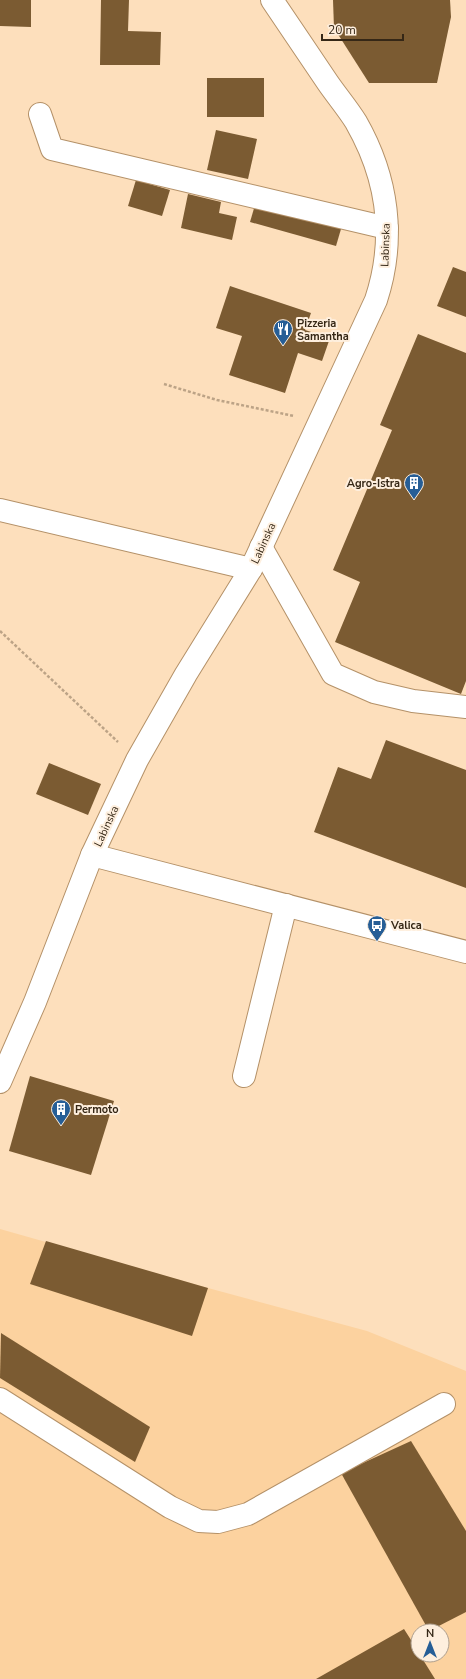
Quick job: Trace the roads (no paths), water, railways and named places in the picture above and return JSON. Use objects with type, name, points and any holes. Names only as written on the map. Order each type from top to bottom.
[{"type":"street","name":"Labinska","points":[[0,1082],[35,1002],[92,855],[137,760],[186,674],[251,569],[376,300],[384,278],[387,252],[385,206],[378,174],[368,145],[355,122],[272,0]]},
{"type":"street","points":[[40,114],[52,149],[387,228]]},
{"type":"street","points":[[0,510],[251,569]]},
{"type":"street","points":[[261,547],[333,674],[374,692],[414,701],[466,707]]},
{"type":"street","points":[[92,855],[466,952]]},
{"type":"street","points":[[244,1076],[286,905]]},
{"type":"street","points":[[0,1399],[170,1507],[199,1521],[218,1522],[248,1514],[444,1404]]},
{"type":"place","name":"Pizzeria Samantha","points":[[283,346]]},
{"type":"place","name":"Agro-Istra","points":[[414,500]]},
{"type":"place","name":"Valica","points":[[377,942]]},
{"type":"place","name":"Permoto","points":[[61,1126]]}]
